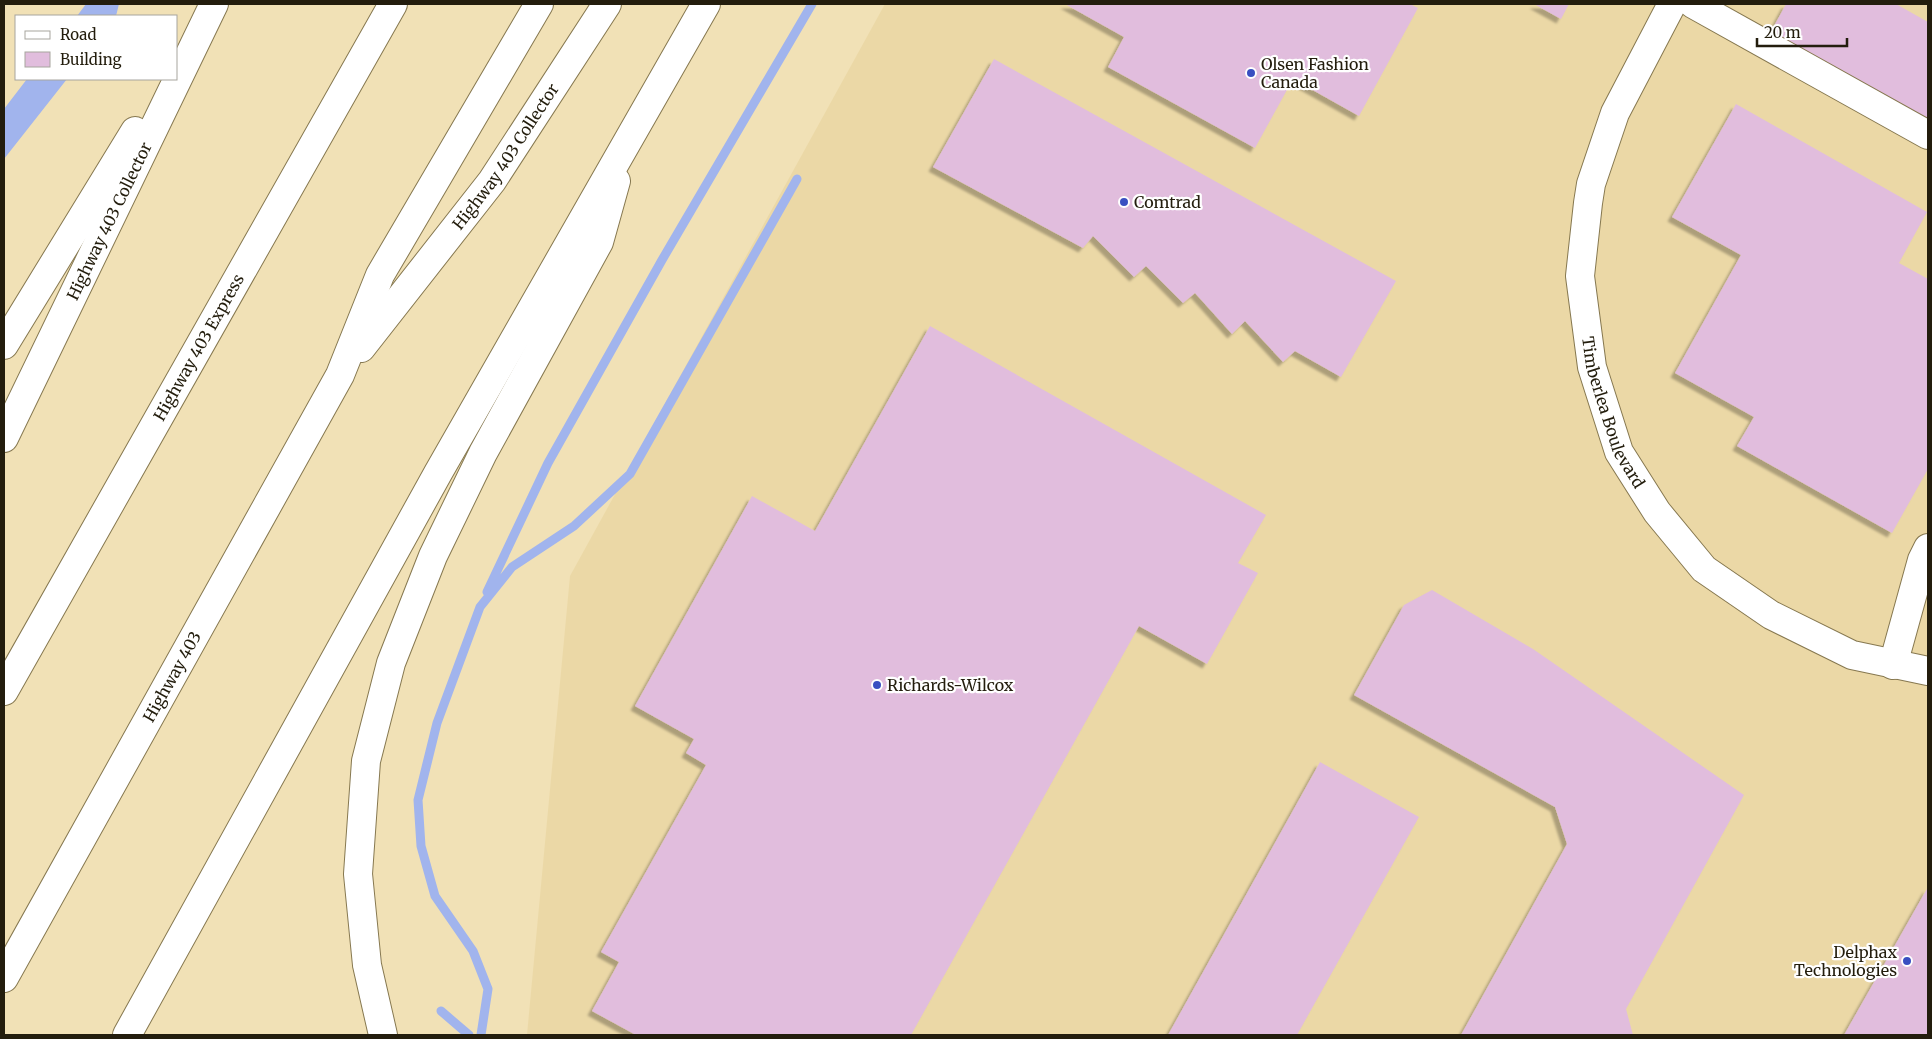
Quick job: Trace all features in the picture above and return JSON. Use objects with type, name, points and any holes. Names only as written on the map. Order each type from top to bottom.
[{"type":"main road","points":[[178,61],[214,4]]},
{"type":"main road","name":"Highway 403 Collector","points":[[178,78],[214,4]]},
{"type":"main road","name":"Highway 403 Express","points":[[4,690],[392,4]]},
{"type":"main road","points":[[340,375],[380,275],[538,4]]},
{"type":"main road","name":"Highway 403 Collector","points":[[340,375],[492,181],[607,4]]},
{"type":"main road","points":[[127,1035],[438,473],[706,4]]},
{"type":"main road","name":"Timberlea Boulevard","points":[[1672,4],[1615,113],[1591,184],[1588,203],[1580,276],[1592,367],[1619,452],[1658,512],[1704,569],[1771,615],[1821,641],[1852,655],[1928,671]]},
{"type":"main road","points":[[1693,4],[1928,135]]},
{"type":"main road","points":[[4,345],[167,80]]},
{"type":"main road","name":"Highway 403 Collector","points":[[4,438],[177,80]]},
{"type":"main road","points":[[383,1035],[367,965],[358,874],[366,761],[391,663],[433,556],[483,453],[599,242],[626,143]]},
{"type":"main road","name":"Highway 403","points":[[4,978],[340,375]]},
{"type":"main road","points":[[1893,665],[1922,560],[1928,548]]},
{"type":"shaded area","points":[[885,4],[1928,4],[1928,1035],[527,1035],[570,576]]},
{"type":"water","points":[[86,4],[119,4],[116,15],[78,15]]},
{"type":"water","points":[[26,80],[66,80],[4,159],[4,109]]},
{"type":"building","name":"Olsen Fashion Canada","points":[[1065,4],[1410,4],[1418,8],[1359,116],[1293,79],[1255,148],[1108,67],[1124,37]]},
{"type":"building","points":[[1534,4],[1569,4],[1561,19]]},
{"type":"building","points":[[1786,4],[1896,4],[1928,22],[1928,127],[1768,37]]},
{"type":"building","name":"Comtrad","points":[[994,59],[1396,281],[1341,377],[1295,351],[1283,362],[1245,321],[1232,334],[1195,293],[1183,303],[1146,266],[1134,277],[1093,236],[1083,248],[933,167]]},
{"type":"building","points":[[1736,104],[1927,212],[1899,263],[1928,279],[1928,469],[1892,533],[1737,446],[1754,417],[1675,373],[1741,255],[1672,217]]},
{"type":"building","name":"Richards-Wilcox","points":[[930,326],[1266,515],[1238,563],[1258,573],[1207,664],[1139,626],[911,1035],[636,1035],[592,1011],[619,962],[601,952],[706,765],[686,753],[694,739],[635,706],[752,496],[815,531]]},
{"type":"building","points":[[1432,590],[1533,649],[1744,795],[1626,1009],[1633,1035],[1461,1035],[1567,844],[1555,807],[1354,695],[1404,605]]},
{"type":"building","points":[[1320,762],[1419,817],[1297,1035],[1168,1035]]},
{"type":"building","name":"Delphax Technologies","points":[[1928,887],[1928,1035],[1844,1035]]},
{"type":"waterway","points":[[487,592],[548,463],[662,260],[812,4]]},
{"type":"waterway","points":[[481,1035],[488,989],[473,951],[435,896],[421,846],[418,800],[437,723],[480,607],[512,567],[574,526],[630,474],[797,179]]},
{"type":"waterway","points":[[441,1011],[469,1035]]},
{"type":"place","name":"Olsen Fashion Canada","points":[[1251,73]]},
{"type":"place","name":"Comtrad","points":[[1124,202]]},
{"type":"place","name":"Richards-Wilcox","points":[[877,685]]},
{"type":"place","name":"Delphax Technologies","points":[[1907,961]]}]
